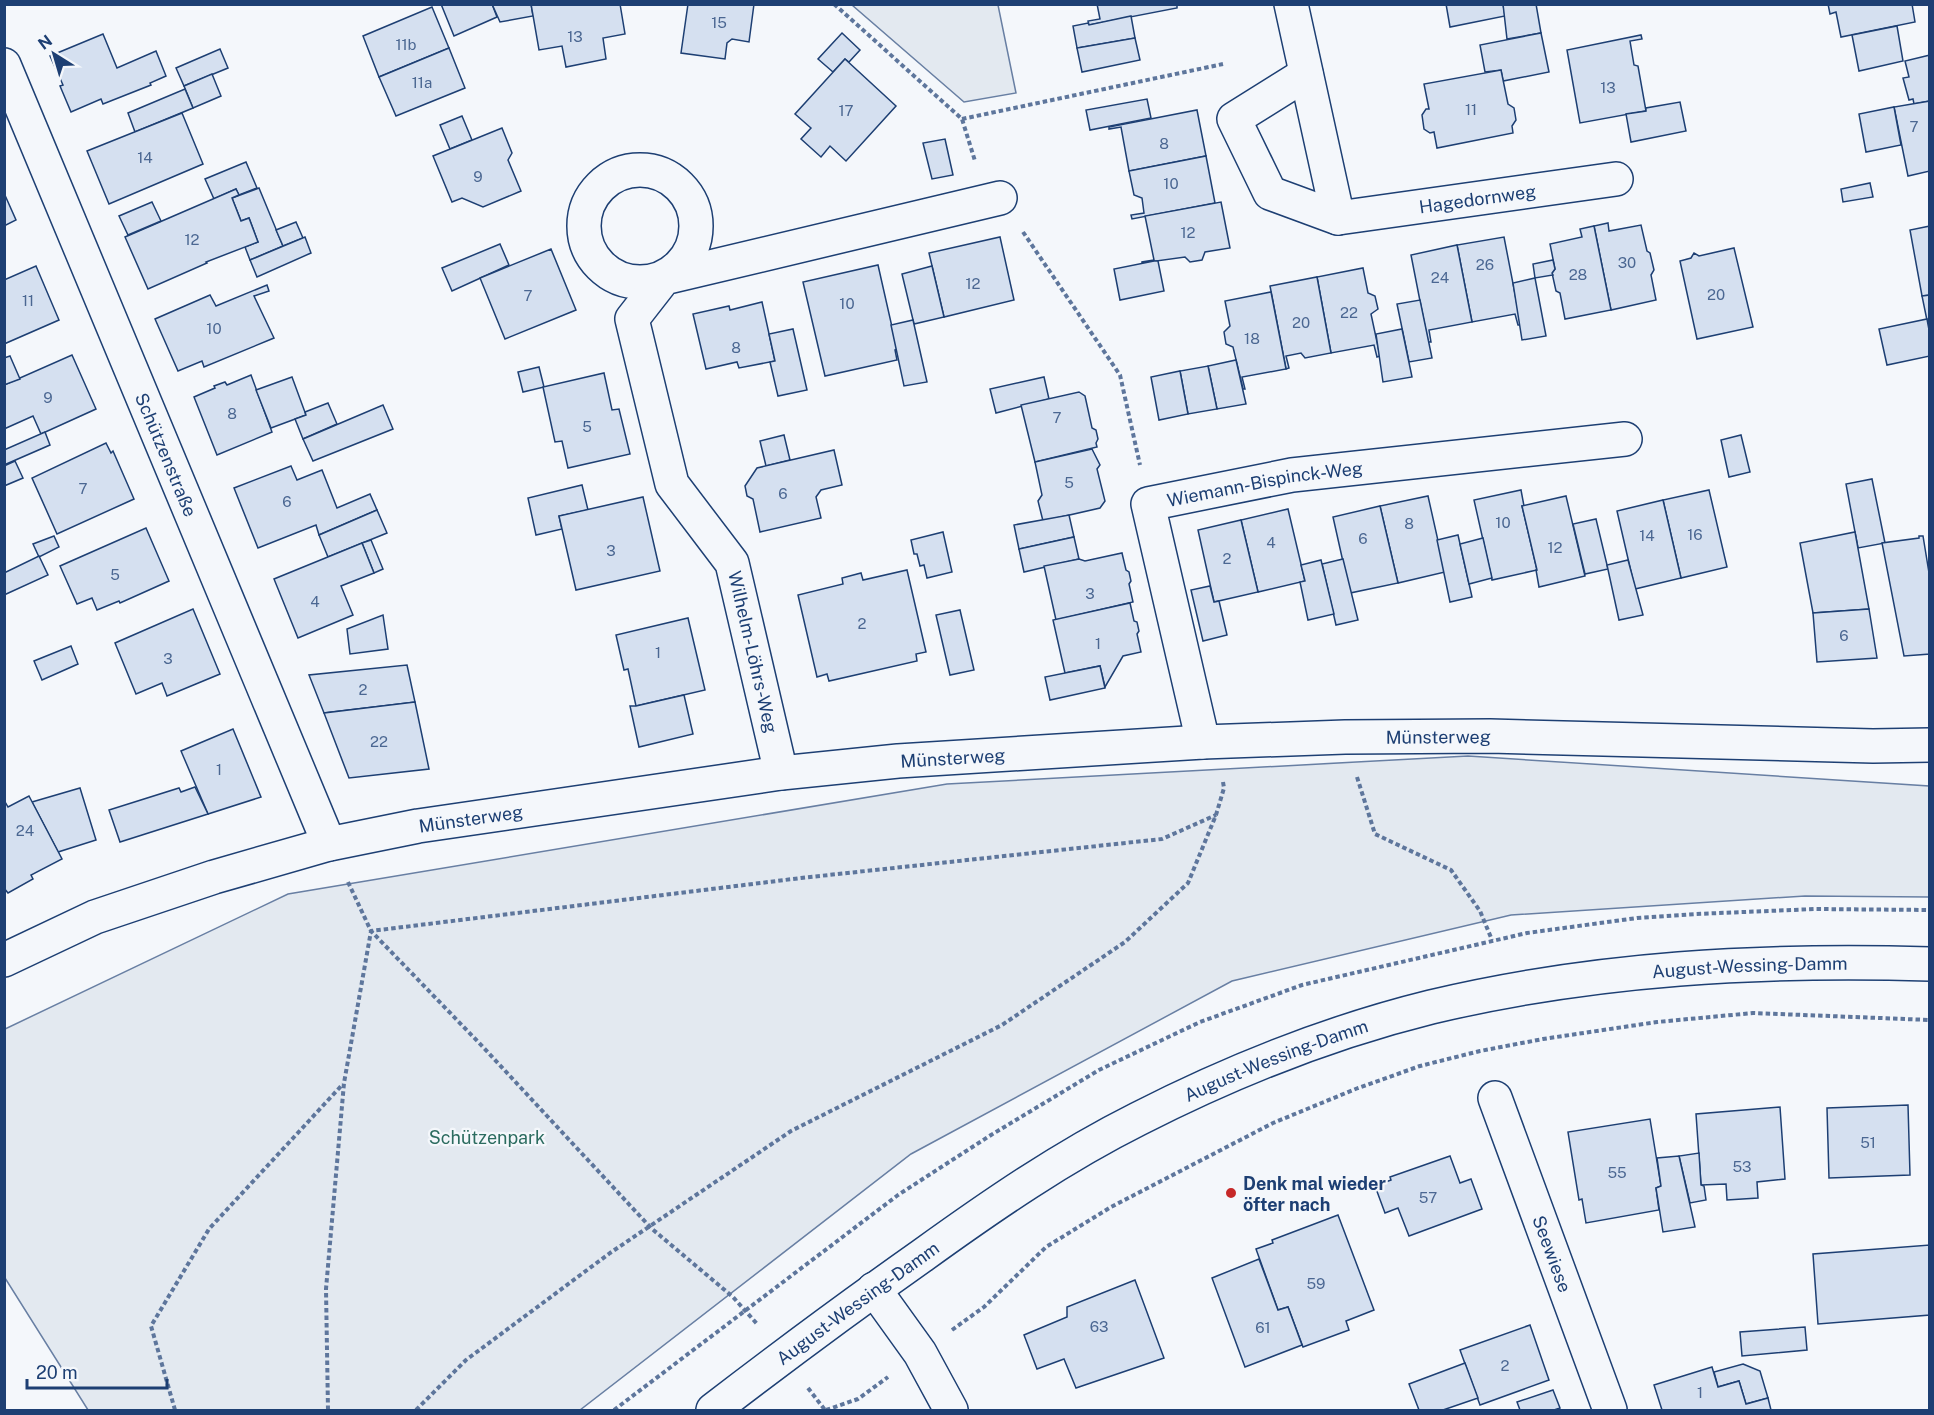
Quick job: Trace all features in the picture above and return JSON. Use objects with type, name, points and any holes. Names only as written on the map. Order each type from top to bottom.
[{"type":"street","points":[[1291,4],[1338,218]]},
{"type":"street","name":"Schützenstraße","points":[[4,65],[329,844]]},
{"type":"street","name":"Hagedornweg","points":[[1306,74],[1234,119],[1270,193],[1338,218],[1616,179]]},
{"type":"street","name":"Wilhelm-Löhrs-Weg","points":[[781,773],[732,563],[672,484],[632,319],[664,278],[1000,198]]},
{"type":"street","name":"Wiemann-Bispinck-Weg","points":[[1203,742],[1148,504],[1292,475],[1625,439]]},
{"type":"street","name":"Münsterweg","points":[[4,960],[95,917],[214,877],[329,844],[418,826],[781,773],[898,761],[1203,742],[1345,737],[1490,736],[1873,746],[1929,745]]},
{"type":"street","name":"August-Wessing-Damm","points":[[713,1410],[874,1289],[967,1223],[1036,1178],[1136,1120],[1282,1055],[1429,1008],[1582,979],[1638,972],[1768,963],[1929,964]]},
{"type":"street","name":"Seewiese","points":[[1495,1098],[1610,1410]]},
{"type":"street","points":[[874,1289],[920,1353],[951,1410]]},
{"type":"path","points":[[962,119],[1224,64]]},
{"type":"path","points":[[1345,737],[1375,834],[1451,870],[1480,911],[1492,940]]},
{"type":"path","points":[[416,1410],[466,1360],[610,1253],[791,1131],[1002,1025],[1125,942],[1188,883],[1216,815],[1224,788],[1223,773],[1203,742]]},
{"type":"path","points":[[371,931],[801,878],[1162,838],[1216,815]]},
{"type":"path","points":[[329,844],[371,931],[651,1227],[721,1286]]},
{"type":"path","points":[[328,1410],[326,1289],[344,1083],[371,931]]},
{"type":"path","points":[[826,1410],[858,1398],[984,1307],[1046,1247],[1112,1207],[1273,1123],[1358,1088],[1420,1066],[1543,1039],[1657,1022],[1753,1013],[1929,1020]]},
{"type":"path","points":[[175,1410],[151,1326],[209,1229],[344,1083]]},
{"type":"green space","points":[[852,5],[998,5],[1016,93],[964,102]]},
{"type":"green space","name":"Schützenpark","points":[[1468,756],[1929,786],[1929,897],[1805,896],[1511,915],[1232,981],[911,1154],[580,1410],[88,1410],[5,1278],[5,1029],[288,894],[947,784]]},
{"type":"building","points":[[441,4],[492,4],[497,17],[454,36]]},
{"type":"building","points":[[492,4],[531,4],[533,16],[500,22]]},
{"type":"building","points":[[531,4],[620,4],[625,34],[603,38],[606,59],[566,67],[562,46],[539,50]]},
{"type":"building","points":[[688,4],[754,4],[749,42],[732,39],[727,43],[725,59],[681,53]]},
{"type":"building","points":[[1097,4],[1177,4],[1177,8],[1089,25],[1088,21],[1100,19]]},
{"type":"building","points":[[1446,4],[1503,4],[1505,16],[1450,27]]},
{"type":"building","points":[[1503,4],[1536,4],[1541,33],[1507,39]]},
{"type":"building","points":[[1828,4],[1912,4],[1915,22],[1841,37],[1836,12],[1830,14]]},
{"type":"building","points":[[432,7],[449,48],[379,77],[363,36]]},
{"type":"building","points":[[1131,16],[1135,38],[1077,48],[1073,26]]},
{"type":"building","points":[[1897,26],[1903,61],[1859,71],[1852,35]]},
{"type":"building","points":[[842,33],[860,50],[849,62],[845,59],[833,72],[818,59]]},
{"type":"building","points":[[1541,33],[1549,72],[1503,81],[1501,70],[1485,72],[1480,45]]},
{"type":"building","points":[[103,34],[117,68],[156,51],[166,76],[150,83],[151,85],[103,104],[101,99],[71,112],[60,86],[63,85],[50,56]]},
{"type":"building","points":[[1641,35],[1642,39],[1630,41],[1634,65],[1638,66],[1646,111],[1580,123],[1567,50]]},
{"type":"building","points":[[1135,38],[1140,60],[1082,72],[1077,48]]},
{"type":"building","points":[[449,48],[465,88],[396,116],[379,77]]},
{"type":"building","points":[[220,49],[228,68],[184,86],[176,68]]},
{"type":"building","points":[[1930,55],[1930,101],[1914,104],[1913,99],[1909,100],[1903,78],[1909,77],[1905,61]]},
{"type":"building","points":[[845,59],[896,106],[846,161],[830,146],[821,157],[801,139],[811,128],[795,114]]},
{"type":"building","points":[[1501,70],[1508,104],[1514,108],[1516,120],[1512,126],[1513,133],[1437,148],[1434,132],[1430,133],[1424,129],[1422,115],[1426,109],[1429,109],[1424,84]]},
{"type":"building","points":[[212,74],[221,96],[193,108],[184,86]]},
{"type":"building","points":[[185,89],[193,108],[135,132],[128,113]]},
{"type":"building","points":[[1147,99],[1151,118],[1090,130],[1086,110]]},
{"type":"building","points":[[1930,101],[1930,171],[1908,176],[1894,107]]},
{"type":"building","points":[[1680,102],[1686,131],[1631,142],[1626,114]]},
{"type":"building","points":[[1894,107],[1901,145],[1866,152],[1859,114]]},
{"type":"building","points":[[1197,110],[1206,156],[1129,171],[1121,127],[1109,129],[1109,127]]},
{"type":"building","points":[[182,113],[203,164],[109,204],[87,151]]},
{"type":"building","points":[[462,116],[472,140],[450,149],[440,125]]},
{"type":"building","points":[[502,128],[512,153],[508,160],[521,191],[483,207],[462,198],[452,202],[433,156]]},
{"type":"building","points":[[945,139],[953,175],[932,179],[923,143]]},
{"type":"building","points":[[1206,156],[1215,203],[1132,219],[1131,215],[1144,213],[1142,198],[1134,195],[1129,171]]},
{"type":"building","points":[[246,162],[257,188],[239,195],[236,189],[214,199],[205,179]]},
{"type":"building","points":[[1870,183],[1873,197],[1843,202],[1841,189]]},
{"type":"building","points":[[259,188],[283,246],[250,260],[245,247],[258,242],[249,218],[241,221],[232,198]]},
{"type":"building","points":[[236,189],[239,195],[232,198],[241,221],[249,218],[258,242],[206,262],[148,289],[125,237]]},
{"type":"building","points":[[4,193],[16,220],[4,226]]},
{"type":"building","points":[[152,202],[161,221],[128,235],[119,216]]},
{"type":"building","points":[[1221,202],[1230,248],[1205,252],[1202,260],[1190,262],[1185,257],[1142,263],[1154,260],[1145,216]]},
{"type":"building","points":[[296,222],[303,238],[283,246],[276,230]]},
{"type":"building","points":[[1608,223],[1609,231],[1641,225],[1654,270],[1651,275],[1656,300],[1611,310],[1594,226]]},
{"type":"building","points":[[1594,226],[1611,310],[1565,319],[1560,293],[1556,291],[1552,273],[1555,269],[1550,244],[1582,237],[1580,229]]},
{"type":"building","points":[[1930,226],[1930,295],[1922,296],[1910,230]]},
{"type":"building","points":[[305,237],[311,253],[257,277],[250,260]]},
{"type":"building","points":[[1000,237],[1014,300],[944,317],[929,253]]},
{"type":"building","points":[[1504,237],[1521,325],[1518,325],[1515,314],[1472,322],[1457,245]]},
{"type":"building","points":[[500,244],[509,265],[452,291],[442,268]]},
{"type":"building","points":[[1457,245],[1472,322],[1429,330],[1431,342],[1428,342],[1411,255]]},
{"type":"building","points":[[1734,248],[1753,327],[1697,339],[1680,261],[1691,258],[1694,253],[1699,256]]},
{"type":"building","points":[[551,249],[576,310],[505,339],[480,278]]},
{"type":"building","points":[[1553,260],[1555,269],[1553,275],[1535,278],[1533,264]]},
{"type":"building","points":[[1158,261],[1164,291],[1120,300],[1114,269]]},
{"type":"building","points":[[878,265],[897,349],[895,350],[897,360],[825,376],[803,282]]},
{"type":"building","points":[[36,266],[59,320],[4,344],[4,280]]},
{"type":"building","points":[[932,266],[944,317],[914,324],[902,274]]},
{"type":"building","points":[[1363,268],[1368,293],[1375,296],[1378,309],[1371,314],[1380,356],[1377,357],[1374,345],[1331,353],[1317,277]]},
{"type":"building","points":[[1317,277],[1331,353],[1305,358],[1301,353],[1286,356],[1289,368],[1286,369],[1270,286]]},
{"type":"building","points":[[1535,278],[1546,336],[1522,340],[1513,283]]},
{"type":"building","points":[[267,285],[269,291],[254,296],[274,338],[204,367],[202,361],[178,371],[155,319],[210,295],[216,306]]},
{"type":"building","points":[[1271,292],[1286,369],[1242,377],[1245,389],[1243,389],[1233,347],[1226,344],[1224,332],[1230,326],[1225,301]]},
{"type":"building","points":[[1930,295],[1930,335],[1922,296]]},
{"type":"building","points":[[1420,300],[1432,358],[1409,362],[1397,304]]},
{"type":"building","points":[[762,302],[775,361],[739,368],[737,362],[706,369],[693,314],[729,306],[730,310]]},
{"type":"building","points":[[1927,319],[1930,356],[1887,365],[1879,329]]},
{"type":"building","points":[[913,320],[927,382],[904,386],[891,325]]},
{"type":"building","points":[[793,329],[807,390],[778,396],[770,362],[775,361],[769,334]]},
{"type":"building","points":[[1402,329],[1412,377],[1383,382],[1376,334]]},
{"type":"building","points":[[72,355],[96,409],[41,434],[33,416],[4,429],[4,385]]},
{"type":"building","points":[[10,356],[20,379],[4,385],[4,358]]},
{"type":"building","points":[[1236,360],[1246,404],[1217,409],[1208,366]]},
{"type":"building","points":[[1208,366],[1217,409],[1188,414],[1180,371]]},
{"type":"building","points":[[539,367],[544,387],[523,392],[518,372]]},
{"type":"building","points":[[1180,371],[1188,414],[1159,420],[1151,377]]},
{"type":"building","points":[[604,373],[612,410],[619,409],[630,454],[568,468],[562,441],[555,442],[543,387]]},
{"type":"building","points":[[251,375],[272,432],[217,455],[194,397],[215,388],[214,386],[225,382],[227,385]]},
{"type":"building","points":[[292,377],[306,415],[271,428],[256,390]]},
{"type":"building","points":[[1044,377],[1049,399],[996,413],[990,389]]},
{"type":"building","points":[[1079,392],[1085,396],[1092,428],[1096,430],[1097,447],[1035,462],[1021,405]]},
{"type":"building","points":[[328,403],[337,424],[303,439],[295,419],[306,415],[305,412]]},
{"type":"building","points":[[383,405],[393,429],[313,461],[303,439]]},
{"type":"building","points":[[45,432],[50,445],[4,465],[4,450]]},
{"type":"building","points":[[784,435],[790,460],[766,466],[760,441]]},
{"type":"building","points":[[1741,435],[1750,472],[1729,477],[1721,440]]},
{"type":"building","points":[[106,443],[111,453],[113,451],[134,499],[57,534],[32,478]]},
{"type":"building","points":[[1092,449],[1100,465],[1097,469],[1105,501],[1100,508],[1043,521],[1038,501],[1042,495],[1035,462]]},
{"type":"building","points":[[834,450],[842,485],[821,490],[816,497],[821,518],[760,532],[753,499],[747,496],[745,486],[757,468]]},
{"type":"building","points":[[15,461],[23,478],[4,486],[4,466]]},
{"type":"building","points":[[291,466],[297,480],[322,470],[337,508],[370,494],[377,510],[319,535],[316,525],[258,548],[234,488]]},
{"type":"building","points":[[1872,479],[1885,543],[1858,548],[1846,484]]},
{"type":"building","points":[[582,485],[588,510],[559,516],[562,529],[536,535],[528,498]]},
{"type":"building","points":[[1521,490],[1524,506],[1522,506],[1537,570],[1492,580],[1474,500]]},
{"type":"building","points":[[1709,490],[1727,567],[1681,578],[1663,500]]},
{"type":"building","points":[[1428,496],[1445,572],[1398,583],[1380,506]]},
{"type":"building","points":[[1566,496],[1585,576],[1539,587],[1522,506]]},
{"type":"building","points":[[643,497],[660,571],[576,590],[559,516]]},
{"type":"building","points":[[1663,500],[1681,578],[1635,589],[1617,511]]},
{"type":"building","points":[[1380,506],[1398,583],[1350,593],[1333,517]]},
{"type":"building","points":[[1288,509],[1305,581],[1258,592],[1241,520]]},
{"type":"building","points":[[377,510],[387,533],[328,557],[319,535]]},
{"type":"building","points":[[1069,515],[1074,537],[1019,549],[1014,525]]},
{"type":"building","points":[[1596,519],[1608,569],[1585,574],[1573,524]]},
{"type":"building","points":[[1241,520],[1258,592],[1214,602],[1198,530]]},
{"type":"building","points":[[146,528],[169,581],[120,603],[119,601],[97,610],[92,598],[77,604],[60,566]]},
{"type":"building","points":[[943,532],[952,572],[927,578],[924,565],[920,566],[917,554],[914,554],[911,540]]},
{"type":"building","points":[[1855,532],[1869,609],[1813,613],[1800,543]]},
{"type":"building","points":[[1458,535],[1472,597],[1450,602],[1437,540]]},
{"type":"building","points":[[54,536],[59,547],[39,557],[33,544]]},
{"type":"building","points":[[1923,536],[1930,579],[1930,654],[1904,656],[1882,543],[1919,538]]},
{"type":"building","points":[[1074,537],[1079,559],[1024,572],[1019,549]]},
{"type":"building","points":[[1483,538],[1492,578],[1469,584],[1460,544]]},
{"type":"building","points":[[371,540],[383,569],[374,573],[362,543]]},
{"type":"building","points":[[362,543],[374,573],[341,586],[353,615],[298,638],[274,579]]},
{"type":"building","points":[[1122,553],[1126,570],[1129,572],[1133,602],[1056,620],[1044,566],[1079,559],[1085,561]]},
{"type":"building","points":[[39,556],[48,575],[4,595],[4,573]]},
{"type":"building","points":[[1343,559],[1358,620],[1336,625],[1322,564]]},
{"type":"building","points":[[1321,560],[1334,614],[1308,620],[1300,582],[1305,581],[1301,565]]},
{"type":"building","points":[[1628,560],[1643,615],[1619,620],[1607,565]]},
{"type":"building","points":[[907,570],[926,652],[916,654],[917,661],[829,681],[827,674],[817,677],[798,595],[843,584],[842,578],[861,573],[863,580]]},
{"type":"building","points":[[1210,586],[1214,602],[1219,601],[1227,635],[1203,641],[1191,590]]},
{"type":"building","points":[[1130,603],[1134,621],[1137,622],[1141,652],[1123,656],[1105,687],[1100,666],[1065,673],[1053,620]]},
{"type":"building","points":[[193,609],[220,674],[167,696],[162,683],[136,694],[115,643]]},
{"type":"building","points":[[1869,609],[1877,658],[1817,662],[1813,613]]},
{"type":"building","points":[[960,610],[974,670],[950,675],[936,615]]},
{"type":"building","points":[[383,615],[388,649],[350,654],[347,629]]},
{"type":"building","points":[[688,618],[705,690],[636,706],[628,669],[624,670],[616,635]]},
{"type":"building","points":[[71,646],[78,664],[42,680],[34,661]]},
{"type":"building","points":[[407,665],[415,702],[324,713],[309,675]]},
{"type":"building","points":[[1100,666],[1105,688],[1050,700],[1045,677]]},
{"type":"building","points":[[684,695],[693,734],[639,747],[630,706]]},
{"type":"building","points":[[415,702],[429,769],[349,778],[324,713]]},
{"type":"building","points":[[233,729],[261,797],[208,814],[181,751]]},
{"type":"building","points":[[195,787],[208,814],[120,842],[109,810],[179,788],[181,792]]},
{"type":"building","points":[[80,788],[96,840],[58,852],[32,802]]},
{"type":"building","points":[[29,796],[62,859],[31,875],[33,879],[8,893],[4,888],[4,800],[8,807]]},
{"type":"building","points":[[1908,1105],[1910,1175],[1829,1178],[1827,1108]]},
{"type":"building","points":[[1780,1107],[1785,1179],[1757,1182],[1758,1198],[1727,1200],[1726,1184],[1701,1185],[1696,1114]]},
{"type":"building","points":[[1650,1119],[1661,1186],[1656,1188],[1659,1210],[1586,1223],[1582,1199],[1579,1200],[1568,1132]]},
{"type":"building","points":[[1699,1153],[1701,1185],[1704,1186],[1706,1200],[1690,1203],[1679,1156]]},
{"type":"building","points":[[1450,1156],[1460,1183],[1471,1179],[1482,1209],[1409,1236],[1398,1208],[1385,1213],[1375,1186],[1391,1180],[1390,1177]]},
{"type":"building","points":[[1679,1156],[1695,1227],[1663,1232],[1656,1188],[1661,1186],[1657,1158]]},
{"type":"building","points":[[1338,1215],[1374,1310],[1346,1321],[1349,1330],[1303,1347],[1288,1307],[1278,1310],[1256,1249],[1273,1243],[1272,1240]]},
{"type":"building","points":[[1930,1245],[1930,1315],[1818,1324],[1813,1254]]},
{"type":"building","points":[[1259,1259],[1278,1310],[1288,1307],[1302,1345],[1245,1367],[1212,1278]]},
{"type":"building","points":[[1135,1280],[1164,1358],[1076,1388],[1064,1359],[1037,1369],[1024,1335],[1067,1317],[1067,1307]]},
{"type":"building","points":[[1530,1325],[1549,1380],[1480,1405],[1460,1350]]},
{"type":"building","points":[[1805,1327],[1807,1350],[1742,1356],[1740,1332]]},
{"type":"building","points":[[1465,1363],[1478,1398],[1443,1410],[1419,1410],[1409,1384]]},
{"type":"building","points":[[1743,1364],[1760,1371],[1768,1398],[1746,1404],[1739,1381],[1718,1387],[1714,1372]]},
{"type":"building","points":[[1712,1367],[1718,1387],[1739,1381],[1746,1404],[1768,1398],[1771,1410],[1662,1410],[1654,1385]]},
{"type":"building","points":[[1553,1390],[1560,1408],[1520,1410],[1517,1402]]},
{"type":"place","name":"Denk mal wieder öfter nach","points":[[1231,1193]]}]
